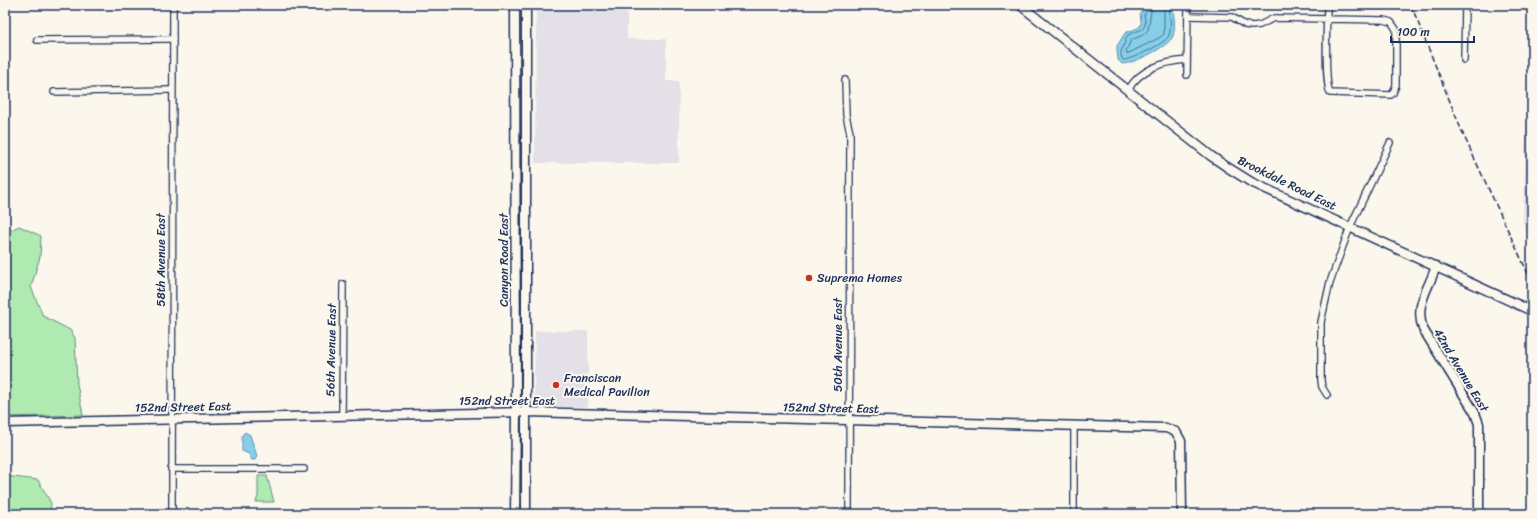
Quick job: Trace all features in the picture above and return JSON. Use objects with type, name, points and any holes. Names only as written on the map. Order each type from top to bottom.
[{"type":"main road","name":"Canyon Road East","points":[[515,5],[515,514]]},
{"type":"main road","name":"Canyon Road East","points":[[526,5],[526,514]]},
{"type":"main road","name":"Brookdale Road East","points":[[1020,5],[1227,167],[1251,182],[1532,311]]},
{"type":"main road","name":"42nd Avenue East","points":[[1436,266],[1421,301],[1420,318],[1423,329],[1478,420],[1480,428],[1479,514]]},
{"type":"main road","name":"152nd Street East","points":[[5,423],[526,412],[1166,428],[1176,432],[1182,445],[1182,514]]},
{"type":"street","name":"58th Avenue East","points":[[172,514],[173,5]]},
{"type":"street","points":[[1187,76],[1188,5]]},
{"type":"street","points":[[1188,16],[1232,17],[1245,26],[1257,26],[1274,18],[1327,20],[1384,20],[1391,22],[1396,29],[1396,85],[1391,95],[1330,93],[1327,81],[1327,20],[1327,5]]},
{"type":"street","points":[[1464,60],[1465,5]]},
{"type":"street","points":[[37,40],[173,40]]},
{"type":"street","points":[[1128,90],[1136,79],[1146,71],[1161,64],[1187,60]]},
{"type":"street","name":"50th Avenue East","points":[[846,80],[846,115],[850,133],[849,514]]},
{"type":"street","points":[[54,92],[172,90]]},
{"type":"street","points":[[1327,395],[1322,387],[1321,381],[1320,332],[1322,315],[1334,269],[1350,227],[1390,143]]},
{"type":"street","name":"56th Avenue East","points":[[342,416],[343,284]]},
{"type":"street","points":[[1074,426],[1074,514]]},
{"type":"street","points":[[171,469],[304,469]]},
{"type":"shaded area","points":[[536,5],[627,5],[627,39],[666,39],[666,81],[679,81],[679,163],[535,163]]},
{"type":"shaded area","points":[[1532,5],[1532,246],[1523,222]]},
{"type":"shaded area","points":[[535,331],[588,331],[588,407],[534,406]]},
{"type":"green space","points":[[19,226],[41,236],[40,257],[31,287],[43,316],[70,330],[75,338],[77,384],[83,415],[5,417],[5,233]]},
{"type":"green space","points":[[5,476],[38,480],[51,503],[50,514],[5,514]]},
{"type":"green space","points":[[258,476],[267,476],[274,502],[256,502],[258,496]]},
{"type":"water","points":[[1144,5],[1172,5],[1175,25],[1173,36],[1165,45],[1150,54],[1134,61],[1122,64],[1118,60],[1117,46],[1125,33],[1138,28],[1141,25],[1140,14]]},
{"type":"water","points":[[245,432],[250,435],[257,456],[255,460],[252,460],[249,454],[242,451],[242,435]]},
{"type":"railway","points":[[1411,5],[1463,134],[1532,282]]},
{"type":"place","name":"Suprema Homes","points":[[809,278]]},
{"type":"place","name":"Franciscan Medical Pavilion","points":[[556,385]]}]
